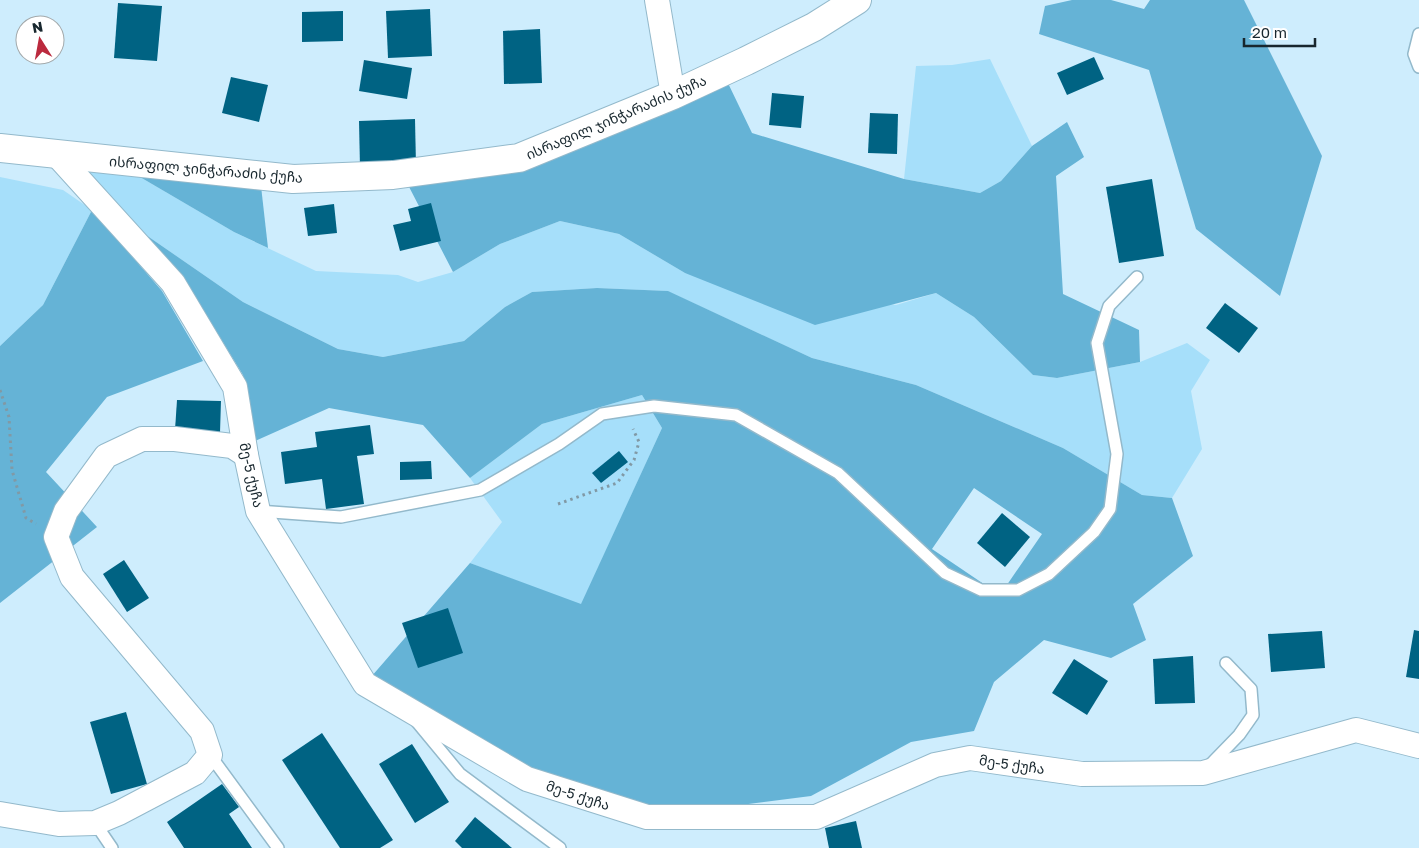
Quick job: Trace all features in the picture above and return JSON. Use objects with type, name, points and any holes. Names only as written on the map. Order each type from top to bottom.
[{"type":"street","points":[[657,0],[672,95]]},
{"type":"street","name":"ისრაფილ ჯინჭარაძის ქუჩა","points":[[0,148],[292,179],[393,175],[518,158],[672,95],[814,27],[856,0]]},
{"type":"street","name":"მე-5 ქუჩა","points":[[56,154],[173,283],[235,387],[246,454],[258,510],[365,684],[527,779],[647,817],[816,817],[935,765],[970,758],[1082,774],[1202,773],[1356,730],[1419,746]]},
{"type":"street","points":[[0,814],[59,824],[95,823],[119,813],[195,773],[210,755],[202,730],[72,577],[56,537],[66,511],[106,456],[142,440],[176,439],[232,446],[246,454]]},
{"type":"lane","points":[[1419,34],[1414,54],[1419,67]]},
{"type":"lane","points":[[258,510],[341,517],[480,490],[560,444],[602,414],[654,406],[736,415],[838,473],[944,573],[981,590],[1018,590],[1049,574],[1094,532],[1110,509],[1117,454],[1097,343],[1109,306],[1137,277]]},
{"type":"lane","points":[[1202,773],[1222,750],[1239,735],[1253,715],[1251,689],[1226,663]]},
{"type":"lane","points":[[405,707],[460,774],[560,848]]},
{"type":"lane","points":[[210,755],[278,848]]},
{"type":"lane","points":[[95,823],[112,848]]},
{"type":"path","points":[[0,390],[9,417],[12,470],[26,518],[56,537]]},
{"type":"path","points":[[558,504],[617,483],[634,460],[639,442],[634,428],[628,429]]},
{"type":"shaded area","points":[[1072,0],[1111,0],[1144,9],[1150,0],[1244,0],[1322,156],[1280,296],[1196,229],[1149,70],[1039,34],[1045,6]]},
{"type":"shaded area","points":[[990,59],[1032,146],[1001,181],[980,193],[904,179],[916,66],[952,65]]},
{"type":"shaded area","points":[[726,79],[752,133],[904,179],[980,193],[1001,181],[1032,146],[1067,122],[1084,157],[1056,176],[1063,294],[1139,330],[1140,362],[1057,378],[1033,375],[974,317],[936,293],[815,325],[685,273],[619,234],[560,221],[500,244],[453,272],[406,181]]},
{"type":"shaded area","points":[[79,167],[140,177],[234,232],[316,271],[398,275],[418,282],[453,272],[500,244],[560,221],[619,234],[685,273],[896,305],[936,293],[974,317],[1033,375],[1057,378],[1140,362],[1187,343],[1210,360],[1191,391],[1202,449],[1172,498],[1142,495],[1063,448],[916,385],[812,358],[667,291],[597,288],[532,292],[505,307],[464,341],[383,357],[338,349],[243,302],[133,226]]},
{"type":"shaded area","points":[[0,177],[63,190],[92,210],[43,305],[0,346]]},
{"type":"shaded area","points":[[140,177],[261,186],[268,248],[234,232]]},
{"type":"shaded area","points":[[92,210],[162,291],[203,361],[107,397],[46,472],[97,527],[0,603],[0,346],[43,305]]},
{"type":"shaded area","points":[[133,226],[243,302],[338,349],[383,357],[464,341],[505,307],[532,292],[597,288],[668,291],[812,358],[916,385],[1063,448],[1142,495],[1172,498],[1193,556],[1133,604],[1146,640],[1111,658],[1044,640],[994,682],[974,731],[911,742],[811,796],[647,817],[531,772],[371,677],[470,563],[581,604],[662,428],[642,395],[542,424],[470,478],[423,425],[329,408],[253,442],[243,375],[181,274]],"holes":[[[974,488],[1042,534],[1000,595],[932,549]]]},
{"type":"shaded area","points":[[642,395],[662,428],[581,605],[470,563],[502,522],[470,478],[542,424]]},
{"type":"building","points":[[118,3],[162,6],[157,61],[114,58]]},
{"type":"building","points":[[430,9],[432,56],[388,58],[386,11]]},
{"type":"building","points":[[343,11],[343,41],[302,42],[302,12]]},
{"type":"building","points":[[540,29],[542,83],[504,84],[503,31]]},
{"type":"building","points":[[1094,57],[1104,79],[1067,95],[1057,73]]},
{"type":"building","points":[[364,60],[412,68],[407,99],[359,91]]},
{"type":"building","points":[[231,77],[268,85],[259,122],[222,113]]},
{"type":"building","points":[[772,93],[804,96],[801,128],[769,125]]},
{"type":"building","points":[[870,113],[898,114],[897,154],[868,153]]},
{"type":"building","points":[[415,119],[416,166],[360,168],[359,121]]},
{"type":"building","points":[[1152,179],[1164,256],[1119,263],[1106,187]]},
{"type":"building","points":[[431,203],[441,241],[400,251],[393,225],[411,221],[408,209]]},
{"type":"building","points":[[334,204],[337,233],[308,236],[304,208]]},
{"type":"building","points":[[1225,303],[1258,328],[1239,353],[1206,328]]},
{"type":"building","points":[[177,400],[221,401],[220,432],[175,430]]},
{"type":"building","points":[[370,425],[374,454],[357,456],[364,504],[326,509],[322,479],[285,484],[281,452],[317,447],[315,432]]},
{"type":"building","points":[[619,451],[628,462],[601,483],[592,473]]},
{"type":"building","points":[[431,461],[432,479],[400,480],[400,462]]},
{"type":"building","points":[[1002,513],[1030,537],[1005,567],[977,543]]},
{"type":"building","points":[[124,560],[149,598],[127,612],[103,574]]},
{"type":"building","points":[[448,608],[463,653],[418,668],[402,623]]},
{"type":"building","points":[[1414,630],[1419,631],[1419,679],[1406,677]]},
{"type":"building","points":[[1322,631],[1325,668],[1271,672],[1268,634]]},
{"type":"building","points":[[1193,656],[1195,703],[1155,704],[1153,659]]},
{"type":"building","points":[[1074,659],[1108,681],[1087,715],[1052,693]]},
{"type":"building","points":[[126,712],[147,784],[111,794],[90,722]]},
{"type":"building","points":[[322,733],[393,840],[380,848],[340,848],[282,760]]},
{"type":"building","points":[[412,744],[449,802],[415,823],[379,764]]},
{"type":"building","points":[[222,784],[239,807],[229,814],[252,848],[184,848],[167,822]]},
{"type":"building","points":[[475,817],[512,848],[462,848],[455,841]]},
{"type":"building","points":[[856,821],[862,848],[829,848],[825,828]]}]
